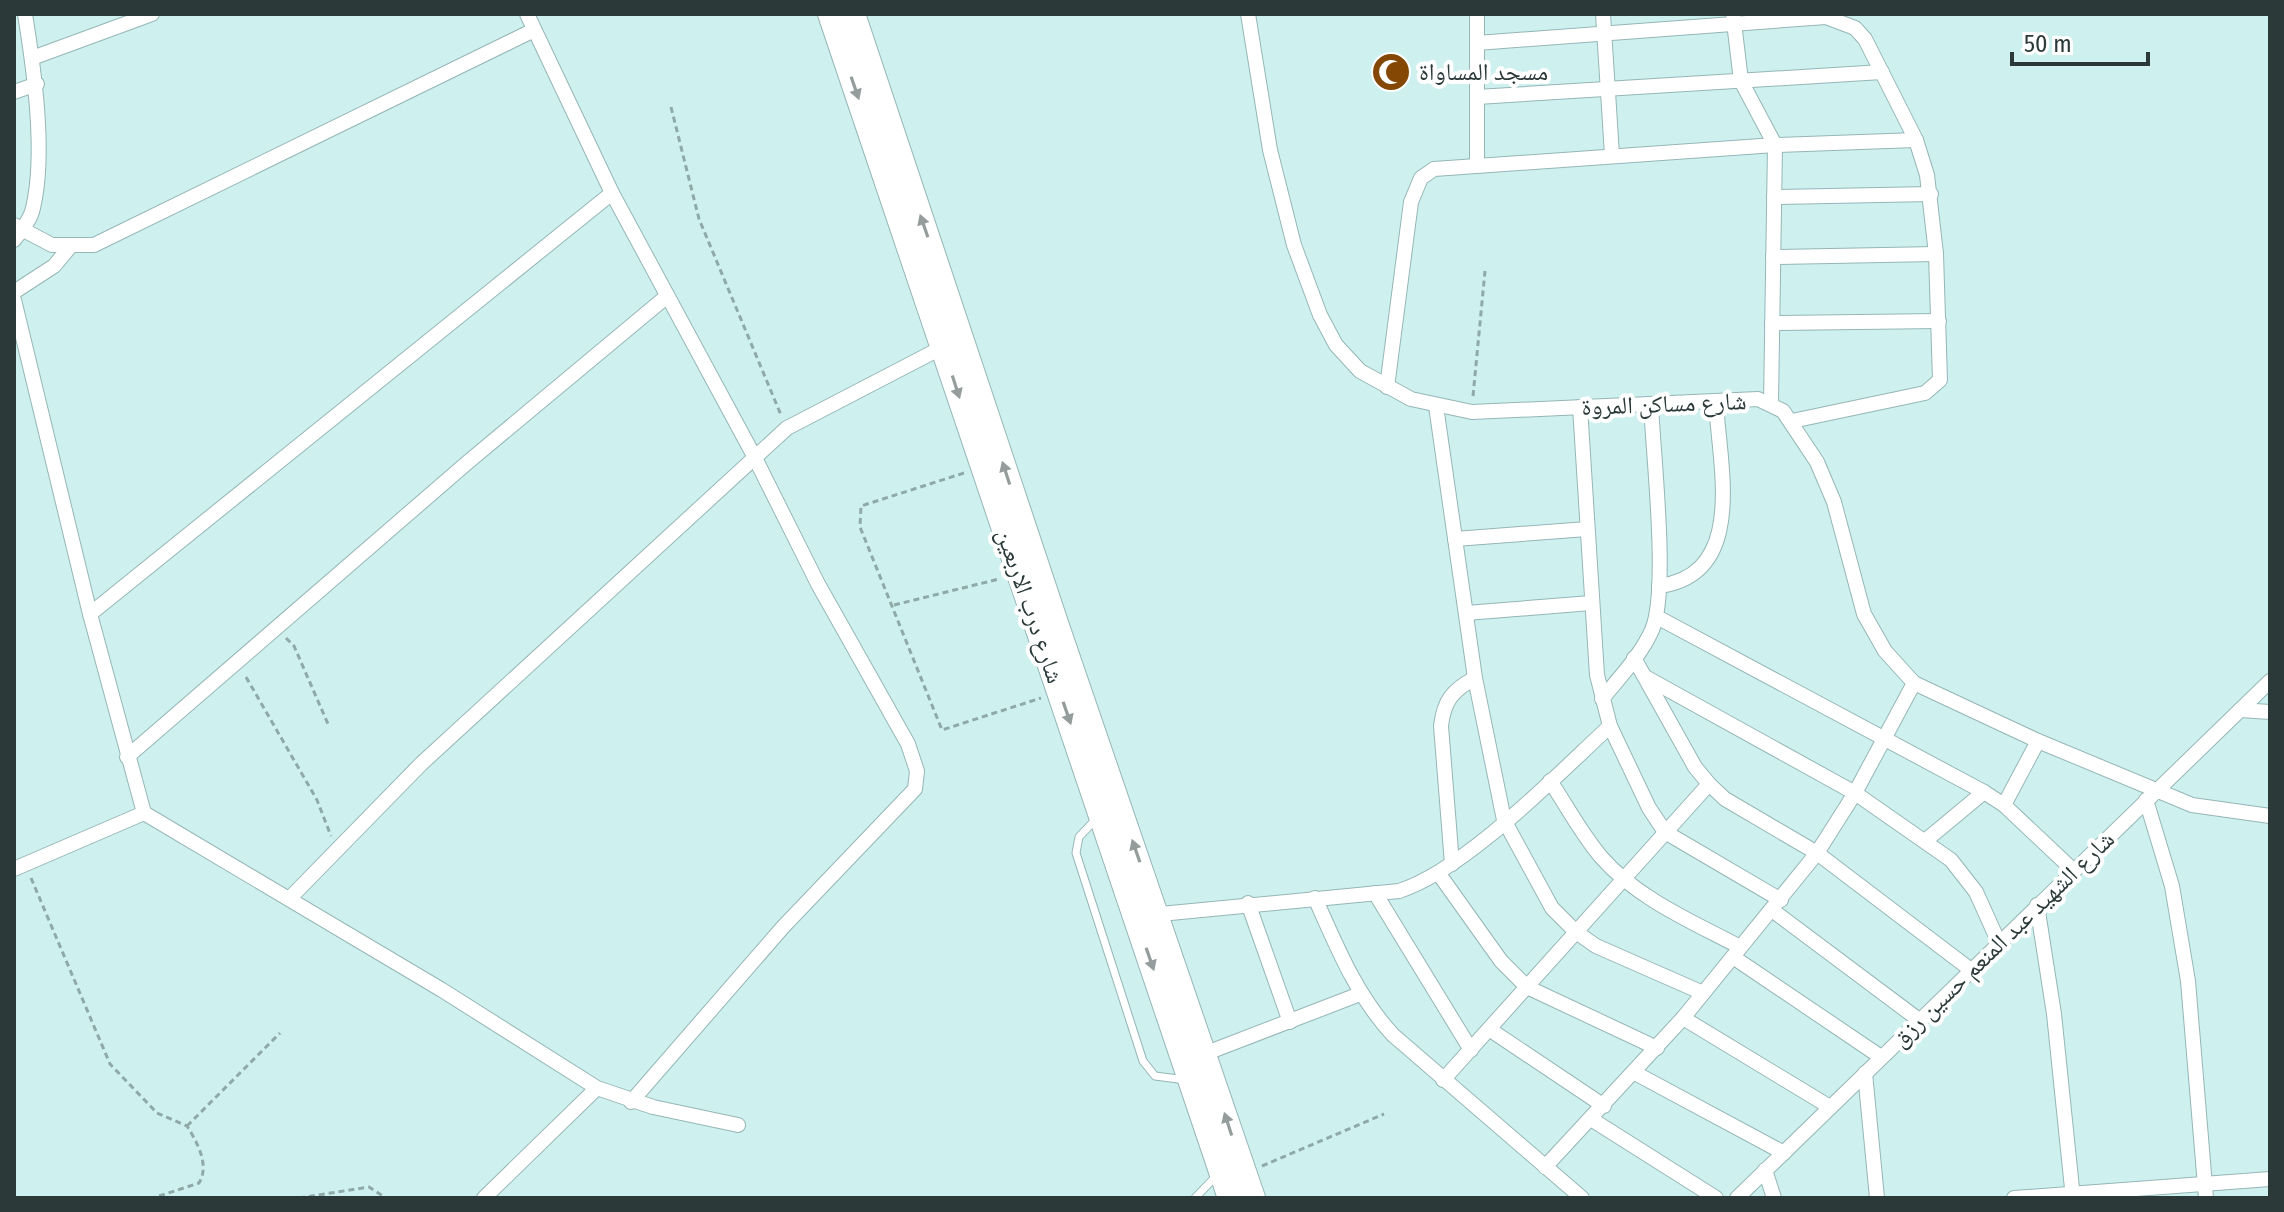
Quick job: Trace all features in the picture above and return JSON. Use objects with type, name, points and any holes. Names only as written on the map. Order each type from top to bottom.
[{"type":"highway","name":"شارع درب الاربعين","points":[[830,14],[1019,574],[1047,629],[1059,691],[1101,814],[1204,1054],[1233,1172],[1230,1198]]},
{"type":"highway","name":"شارع درب الاربعين","points":[[853,14],[1047,629],[1147,916],[1191,1080],[1233,1172],[1253,1198]]},
{"type":"street","points":[[25,14],[37,84],[33,210],[16,232],[69,248],[94,245],[532,31]]},
{"type":"street","points":[[32,58],[152,14]]},
{"type":"street","points":[[527,14],[532,31],[666,297],[754,456],[818,584],[908,744],[915,759],[918,782],[703,1016],[631,1102]]},
{"type":"street","name":"شارع مساكن المروة","points":[[1248,14],[1281,198],[1309,284],[1336,345],[1360,371],[1387,387],[1436,406],[1472,412],[1758,399],[1771,403],[1792,421],[1817,462],[1834,502],[1864,614],[1885,651],[1914,683],[2151,795],[2192,805],[2270,816]]},
{"type":"street","points":[[1477,14],[1477,164]]},
{"type":"street","points":[[1603,14],[1612,155]]},
{"type":"street","points":[[1477,43],[1734,19],[1826,17],[1841,21],[1865,39],[1916,140],[1931,194],[1941,370],[1934,388],[1792,421]]},
{"type":"street","points":[[1734,19],[1741,81],[1775,145],[1771,403]]},
{"type":"street","points":[[1477,97],[1882,72]]},
{"type":"street","points":[[14,92],[37,84]]},
{"type":"street","points":[[1387,387],[1416,186],[1426,172],[1477,164],[1612,155],[1916,140]]},
{"type":"street","points":[[90,614],[612,193]]},
{"type":"street","points":[[1774,197],[1931,194]]},
{"type":"street","points":[[14,292],[54,266],[69,248]]},
{"type":"street","points":[[1773,257],[1936,254]]},
{"type":"street","points":[[127,757],[666,297]]},
{"type":"street","points":[[14,300],[90,614],[144,813],[597,1088],[631,1102],[738,1125]]},
{"type":"street","points":[[1772,323],[1939,321]]},
{"type":"street","points":[[289,899],[421,764],[787,428],[943,347]]},
{"type":"street","points":[[1659,586],[1679,583],[1694,575],[1712,555],[1721,531],[1716,402]]},
{"type":"street","points":[[1602,699],[1634,658],[1657,617],[1659,586],[1651,404]]},
{"type":"street","points":[[1436,406],[1475,678],[1504,820],[1552,908],[1576,932],[1596,946],[1703,993]]},
{"type":"street","points":[[1580,407],[1591,603],[1602,699],[1610,726],[1649,808],[1665,832],[1777,905],[1919,1020]]},
{"type":"street","points":[[1455,539],[1587,529]]},
{"type":"street","points":[[1466,613],[1591,603]]},
{"type":"street","points":[[1657,617],[1984,792],[2004,805],[2073,870]]},
{"type":"street","points":[[1634,658],[1695,767],[1725,799],[1817,853],[1971,970]]},
{"type":"street","points":[[1646,677],[1855,793],[1925,841],[1961,870],[1976,892],[1999,943]]},
{"type":"street","points":[[1452,864],[1441,726],[1443,708],[1455,689],[1475,678]]},
{"type":"street","name":"شارع الشهيد عبد المنعم حسين رزق","points":[[1737,1198],[2270,681]]},
{"type":"street","points":[[1545,1167],[1683,1018],[1817,853],[1855,793],[1914,683]]},
{"type":"street","points":[[2240,710],[2270,712]]},
{"type":"street","points":[[1147,916],[1248,903],[1399,891],[1439,874],[1452,864],[1610,726]]},
{"type":"street","points":[[2004,805],[2038,741]]},
{"type":"street","points":[[1550,781],[1599,855],[1623,879],[1737,952],[1881,1057]]},
{"type":"street","points":[[1443,1080],[1709,784]]},
{"type":"street","points":[[1925,841],[1984,792]]},
{"type":"street","points":[[2151,795],[2172,886],[2188,981],[2205,1191]]},
{"type":"street","points":[[20,866],[144,813]]},
{"type":"street","points":[[1439,874],[1501,961],[1527,987],[1657,1048]]},
{"type":"street","points":[[1375,893],[1471,1050]]},
{"type":"street","points":[[1315,898],[1360,994],[1393,1035],[1582,1198]]},
{"type":"street","points":[[1248,903],[1290,1022]]},
{"type":"street","points":[[2037,905],[2054,1014],[2072,1196]]},
{"type":"street","points":[[1204,1054],[1360,994]]},
{"type":"street","points":[[1683,1018],[1830,1107]]},
{"type":"street","points":[[1489,1029],[1604,1106]]},
{"type":"street","points":[[1635,1073],[1784,1153]]},
{"type":"street","points":[[1865,1073],[1877,1198]]},
{"type":"street","points":[[484,1198],[597,1088]]},
{"type":"street","points":[[1591,1119],[1716,1198]]},
{"type":"street","points":[[1765,1170],[1774,1198]]},
{"type":"street","points":[[2014,1198],[2205,1191],[2270,1179]]},
{"type":"lane","points":[[1101,814],[1079,837],[1076,853],[1143,1061],[1155,1076],[1191,1080]]},
{"type":"lane","points":[[1195,1198],[1233,1172]]},
{"type":"path","points":[[671,107],[699,219],[787,428]]},
{"type":"path","points":[[1472,412],[1485,271]]},
{"type":"path","points":[[982,467],[861,506],[860,527],[942,730],[1059,691]]},
{"type":"path","points":[[894,605],[1019,574]]},
{"type":"path","points":[[276,627],[294,646],[328,724]]},
{"type":"path","points":[[238,663],[317,800],[336,849]]},
{"type":"path","points":[[20,866],[110,1064],[157,1113],[187,1126],[201,1155],[203,1177],[199,1183],[153,1198]]},
{"type":"path","points":[[187,1126],[280,1033]]},
{"type":"path","points":[[1233,1172],[1384,1114]]},
{"type":"path","points":[[299,1198],[369,1187],[386,1198]]},
{"type":"place","name":"مسجد المساواة","points":[[1391,72]]}]
